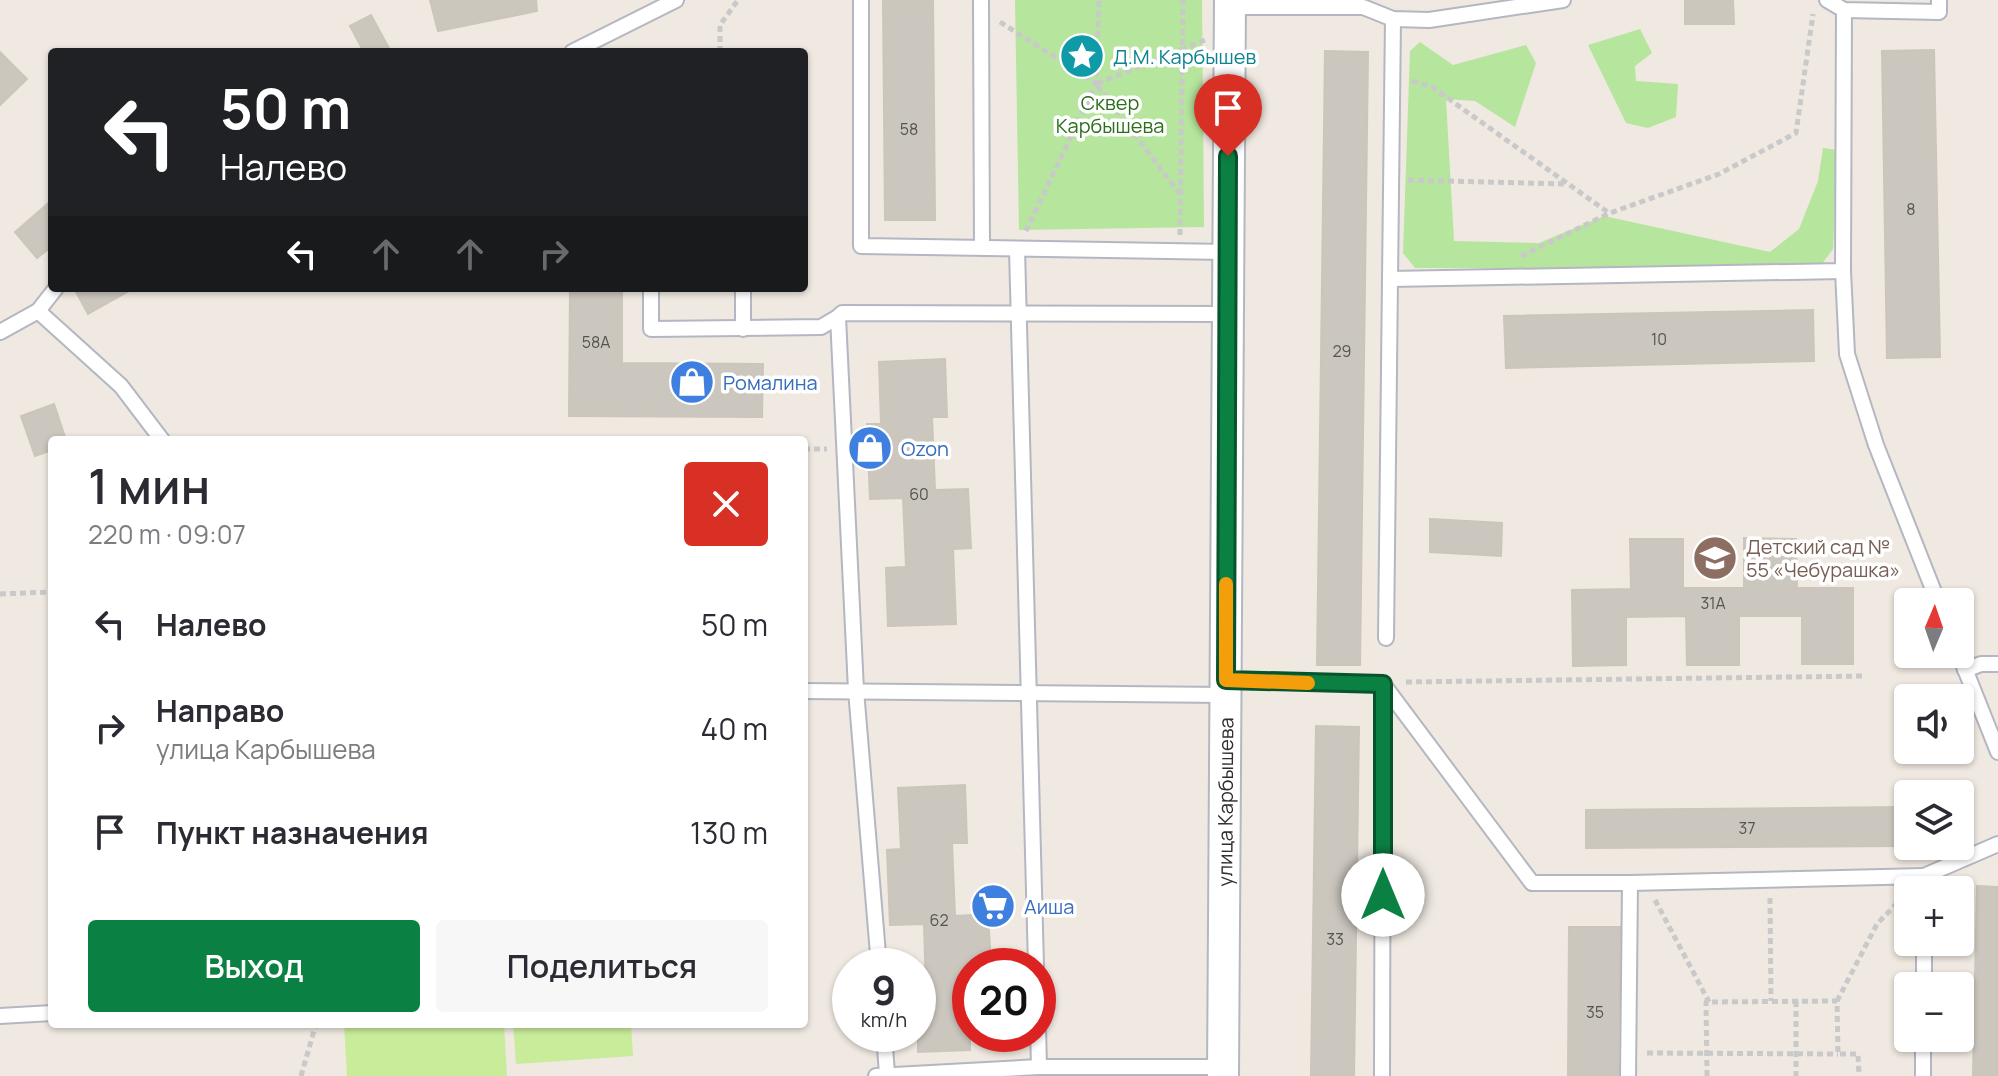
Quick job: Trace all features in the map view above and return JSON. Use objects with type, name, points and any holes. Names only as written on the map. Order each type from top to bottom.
[{"type":"street","name":"улица Карбышева","points":[[1223,1072],[1230,12]]},
{"type":"lane","points":[[580,48],[676,0]]},
{"type":"lane","points":[[861,0],[861,246],[1227,252]]},
{"type":"lane","points":[[1230,12],[1305,4],[1363,7],[1393,19],[1429,20],[1563,0]]},
{"type":"lane","points":[[1827,0],[1844,10],[1939,12],[1939,0]]},
{"type":"lane","points":[[981,5],[982,248]]},
{"type":"lane","points":[[1844,10],[1843,271],[1847,354],[1876,445],[1932,588]]},
{"type":"lane","points":[[1386,638],[1393,19]]},
{"type":"lane","points":[[1017,249],[1035,948]]},
{"type":"lane","points":[[1390,279],[1843,271]]},
{"type":"lane","points":[[0,332],[38,311],[53,292]]},
{"type":"lane","points":[[651,292],[651,329],[821,327],[842,313],[1227,314]]},
{"type":"lane","points":[[743,292],[743,329]]},
{"type":"lane","points":[[38,311],[121,386],[159,436]]},
{"type":"lane","points":[[838,317],[856,690],[878,948]]},
{"type":"lane","points":[[1998,664],[1981,664],[1965,670],[1998,752]]},
{"type":"lane","points":[[808,691],[1027,691],[1383,684]]},
{"type":"lane","points":[[1383,684],[1532,883],[1770,880],[1894,882]]},
{"type":"lane","points":[[1382,1076],[1383,684]]},
{"type":"lane","points":[[1937,876],[1998,844]]},
{"type":"lane","points":[[1628,1076],[1630,883]]},
{"type":"lane","points":[[0,1016],[48,1013]]},
{"type":"lane","points":[[883,1052],[882,1075],[1039,1067],[1223,1072]]},
{"type":"lane","points":[[1039,1052],[1039,1067]]},
{"type":"lane","points":[[1923,1052],[1923,1076]]},
{"type":"path","points":[[720,48],[720,25],[738,0]]},
{"type":"path","points":[[1017,249],[1096,84],[1099,0]]},
{"type":"path","points":[[1180,252],[1183,0]]},
{"type":"path","points":[[1517,258],[1610,213],[1719,174],[1796,133],[1815,0]]},
{"type":"path","points":[[981,5],[1096,84],[1180,194]]},
{"type":"path","points":[[1096,84],[1181,51],[1230,12]]},
{"type":"path","points":[[1392,74],[1432,87],[1610,213]]},
{"type":"path","points":[[1391,180],[1568,184]]},
{"type":"path","points":[[0,594],[48,592]]},
{"type":"path","points":[[1383,684],[1425,680],[1865,676]]},
{"type":"path","points":[[1770,880],[1771,1001]]},
{"type":"path","points":[[1646,883],[1709,1002]]},
{"type":"path","points":[[1838,1054],[1837,1001],[1877,924],[1894,906]]},
{"type":"path","points":[[1796,1001],[1796,1076]]},
{"type":"path","points":[[1707,1076],[1706,1002],[1837,1001]]},
{"type":"path","points":[[301,1076],[315,1028]]},
{"type":"path","points":[[1628,1053],[1858,1054],[1859,1076]]},
{"type":"green space","name":"Сквер Карбышева","points":[[1015,0],[1202,0],[1204,227],[1019,230]]},
{"type":"green space","points":[[1640,29],[1652,53],[1635,66],[1636,81],[1678,84],[1676,117],[1648,128],[1626,123],[1588,45]]},
{"type":"green space","points":[[1420,42],[1453,65],[1526,45],[1536,63],[1515,127],[1475,101],[1446,99],[1454,241],[1539,243],[1604,216],[1770,252],[1799,229],[1818,181],[1823,148],[1837,150],[1833,249],[1819,268],[1415,268],[1403,253],[1410,51]]},
{"type":"green space","points":[[344,1028],[504,1028],[507,1076],[347,1076]]},
{"type":"green space","points":[[513,1028],[631,1028],[633,1056],[516,1064]]},
{"type":"building","points":[[430,0],[536,0],[537,11],[438,31]]},
{"type":"building","points":[[883,0],[933,0],[935,220],[885,220]]},
{"type":"building","points":[[1685,0],[1733,0],[1734,24],[1685,24]]},
{"type":"building","points":[[371,15],[389,48],[362,48],[350,26]]},
{"type":"building","points":[[1934,50],[1940,357],[1887,358],[1882,51]]},
{"type":"building","points":[[1325,51],[1368,52],[1360,665],[1317,665]]},
{"type":"building","points":[[0,52],[27,79],[0,105]]},
{"type":"building","points":[[48,203],[48,249],[37,258],[15,232]]},
{"type":"building","points":[[76,292],[127,292],[88,314]]},
{"type":"building","points":[[570,292],[622,292],[622,363],[763,364],[762,417],[569,416]]},
{"type":"building","points":[[1813,310],[1814,361],[1506,368],[1504,316]]},
{"type":"building","points":[[945,359],[947,417],[932,417],[935,490],[968,489],[971,548],[953,549],[956,624],[888,626],[886,568],[906,567],[903,498],[870,499],[867,424],[881,424],[879,362]]},
{"type":"building","points":[[54,404],[65,436],[48,436],[48,451],[35,456],[21,416]]},
{"type":"building","points":[[1430,519],[1502,523],[1501,556],[1430,552]]},
{"type":"building","points":[[1744,538],[1796,539],[1797,588],[1853,588],[1853,664],[1802,664],[1802,616],[1739,616],[1739,665],[1687,665],[1686,616],[1626,617],[1626,665],[1573,666],[1572,590],[1631,589],[1630,539],[1683,539],[1683,588],[1744,588]]},
{"type":"building","points":[[1316,726],[1359,727],[1354,1076],[1311,1076]]},
{"type":"building","points":[[965,785],[967,843],[952,843],[955,916],[988,914],[990,948],[952,948],[952,1051],[936,1051],[936,948],[925,948],[924,924],[890,925],[887,850],[901,849],[898,788]]},
{"type":"building","points":[[1894,807],[1894,846],[1586,848],[1586,810]]},
{"type":"building","points":[[1977,886],[1998,887],[1998,1076],[1973,1076]]},
{"type":"building","points":[[1569,927],[1620,927],[1618,1076],[1568,1076]]},
{"type":"slow traffic","points":[[1226,584],[1226,680],[1308,683]]},
{"type":"place","name":"Д.М. Карбышев","points":[[1082,56]]},
{"type":"place","name":"Ромалина","points":[[692,382]]},
{"type":"place","name":"Ozon","points":[[870,448]]},
{"type":"place","name":"Детский сад № 55 «Чебурашка»","points":[[1715,558]]},
{"type":"place","name":"Аиша","points":[[993,906]]},
{"type":"route","points":[[1228,156],[1226,680],[1383,684],[1383,895]]}]
